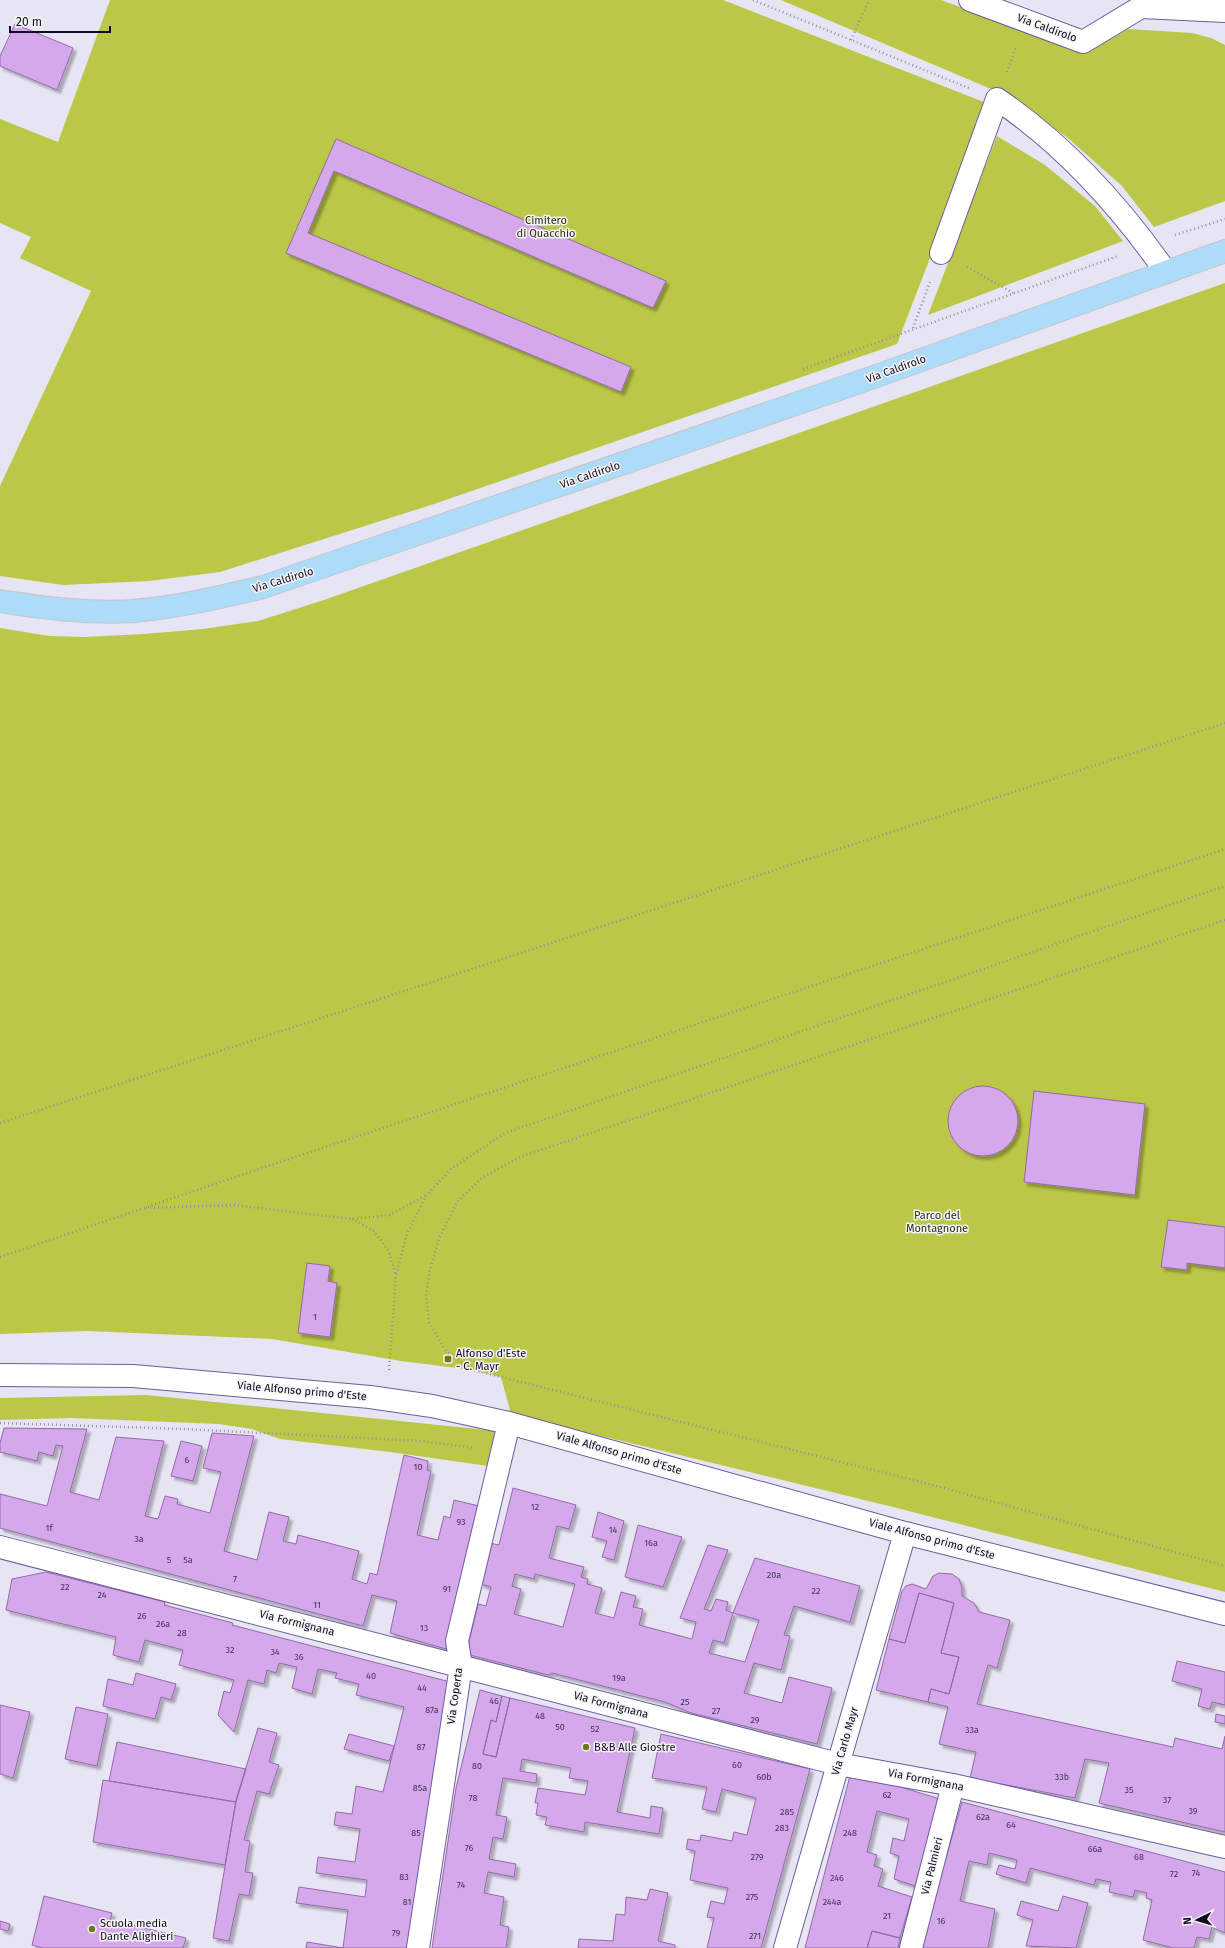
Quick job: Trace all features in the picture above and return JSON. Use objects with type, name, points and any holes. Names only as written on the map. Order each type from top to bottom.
[{"type":"main road","name":"Via Caldirolo","points":[[0,601],[85,611],[134,611],[198,602],[263,587],[864,380],[1225,250]]},
{"type":"street","name":"Via Caldirolo","points":[[970,0],[1083,42],[1138,3],[1225,11]]},
{"type":"street","points":[[941,253],[997,99],[1035,127],[1064,152],[1117,206],[1166,272]]},
{"type":"street","name":"Viale Alfonso primo d'Este","points":[[0,1375],[133,1376],[387,1399],[432,1406],[509,1423],[905,1533],[1225,1614]]},
{"type":"street","name":"Via Coperta","points":[[418,1948],[461,1666],[457,1641],[509,1423]]},
{"type":"street","name":"Via Carlo Mayr","points":[[785,1948],[905,1533]]},
{"type":"street","name":"Via Formignana","points":[[0,1547],[838,1764],[953,1784],[1225,1847]]},
{"type":"street","name":"Via Palmieri","points":[[911,1948],[953,1784]]},
{"type":"path","points":[[753,0],[997,99],[1026,21]]},
{"type":"path","points":[[851,40],[869,0]]},
{"type":"path","points":[[800,370],[913,328],[1225,219]]},
{"type":"path","points":[[913,328],[941,253],[1013,294]]},
{"type":"path","points":[[0,1123],[1225,723]]},
{"type":"path","points":[[0,1257],[143,1208],[1225,849]]},
{"type":"path","points":[[387,1399],[396,1275],[407,1234],[426,1196],[451,1169],[505,1133],[1225,886]]},
{"type":"path","points":[[1225,920],[520,1157],[484,1178],[457,1202],[439,1239],[430,1270],[426,1295],[429,1322],[446,1351],[473,1370],[933,1485],[1225,1566]]},
{"type":"path","points":[[143,1208],[234,1205],[352,1219],[390,1215],[426,1196]]},
{"type":"path","points":[[352,1219],[374,1231],[388,1250],[396,1275]]},
{"type":"path","points":[[0,1423],[183,1429],[422,1441],[502,1452]]},
{"type":"green space","name":"Cimitero di Quacchio","points":[[110,0],[723,0],[989,104],[897,344],[434,504],[220,572],[149,581],[63,585],[0,576],[0,486],[91,291],[20,258],[31,237],[0,223],[0,119],[58,142]]},
{"type":"green space","points":[[781,0],[941,0],[1085,53],[1128,29],[1192,33],[1211,38],[1225,45],[1225,201],[1154,227],[1122,186],[1068,138],[1010,97]]},
{"type":"green space","points":[[997,136],[1045,165],[1095,206],[1123,241],[928,315]]},
{"type":"green space","name":"Parco del Montagnone","points":[[1225,283],[1225,1592],[893,1507],[511,1414],[501,1377],[473,1370],[401,1361],[272,1339],[88,1331],[0,1334],[0,628],[49,636],[83,637],[203,629],[258,621],[324,600]]},
{"type":"green space","points":[[146,1395],[497,1431],[488,1466],[390,1452],[280,1439],[252,1429],[219,1424],[71,1418],[0,1420],[0,1398]]},
{"type":"building","points":[[15,24],[73,48],[57,90],[0,66],[0,56]]},
{"type":"building","points":[[336,139],[666,281],[653,308],[334,171],[308,233],[631,367],[621,392],[286,253]]},
{"type":"building","points":[[976,1086],[990,1086],[1003,1092],[1012,1101],[1016,1107],[1018,1121],[1016,1135],[1008,1146],[997,1154],[990,1156],[976,1156],[969,1154],[958,1146],[950,1135],[948,1128],[948,1114],[950,1107],[958,1096],[969,1088]]},
{"type":"building","points":[[1034,1091],[1145,1104],[1135,1195],[1024,1182]]},
{"type":"building","points":[[1168,1220],[1225,1227],[1225,1268],[1187,1263],[1187,1270],[1161,1267]]},
{"type":"building","points":[[307,1263],[330,1266],[328,1281],[337,1283],[330,1337],[298,1333]]},
{"type":"building","points":[[4,1428],[87,1429],[70,1492],[99,1500],[116,1437],[164,1441],[145,1516],[158,1519],[165,1496],[178,1499],[177,1504],[210,1513],[221,1472],[203,1468],[212,1433],[254,1436],[224,1551],[257,1560],[269,1512],[289,1517],[283,1541],[296,1544],[298,1535],[359,1551],[352,1579],[367,1584],[370,1573],[377,1575],[404,1455],[428,1461],[427,1470],[431,1471],[417,1535],[438,1540],[444,1516],[450,1518],[454,1500],[479,1506],[446,1649],[390,1633],[397,1601],[372,1595],[363,1626],[0,1528],[0,1494],[47,1506],[63,1446],[56,1445],[53,1456],[39,1452],[37,1461],[0,1452],[0,1443]]},
{"type":"building","points":[[181,1441],[202,1446],[193,1481],[171,1476]]},
{"type":"building","points":[[513,1488],[576,1505],[569,1529],[557,1526],[549,1558],[584,1567],[581,1577],[588,1579],[587,1584],[602,1588],[595,1613],[614,1618],[621,1592],[636,1596],[633,1607],[643,1609],[639,1625],[692,1639],[696,1622],[680,1618],[708,1545],[728,1550],[704,1609],[711,1611],[716,1599],[728,1602],[726,1610],[733,1613],[755,1558],[860,1586],[850,1622],[794,1606],[784,1635],[790,1636],[781,1670],[754,1663],[744,1693],[782,1703],[789,1677],[832,1688],[817,1744],[691,1713],[665,1702],[552,1673],[548,1675],[466,1654],[478,1604],[486,1606],[491,1587],[480,1584],[489,1543],[499,1545]],"holes":[[[515,1574],[534,1579],[535,1574],[575,1584],[563,1627],[514,1614],[521,1589],[512,1586]],[[733,1613],[759,1620],[745,1662],[709,1653],[713,1640],[724,1643]]]},
{"type":"building","points":[[598,1512],[624,1521],[614,1560],[602,1557],[607,1541],[592,1537]]},
{"type":"building","points":[[638,1525],[682,1537],[663,1587],[625,1577]]},
{"type":"building","points":[[46,1572],[165,1602],[164,1605],[233,1623],[232,1625],[454,1683],[410,1948],[343,1948],[348,1910],[296,1903],[299,1887],[365,1897],[367,1880],[316,1873],[318,1857],[355,1862],[360,1829],[334,1825],[336,1812],[352,1814],[356,1786],[383,1792],[404,1707],[356,1695],[359,1684],[335,1678],[337,1673],[318,1669],[312,1694],[292,1688],[297,1667],[279,1663],[276,1673],[267,1670],[264,1684],[248,1680],[234,1732],[218,1715],[224,1691],[230,1693],[234,1680],[179,1665],[183,1650],[145,1640],[139,1662],[113,1655],[116,1637],[6,1610],[12,1579]]},
{"type":"building","points":[[939,1573],[952,1574],[959,1579],[962,1587],[962,1596],[974,1603],[979,1612],[1010,1620],[997,1668],[988,1665],[977,1704],[1173,1747],[1175,1738],[1222,1749],[1225,1736],[1225,1832],[1099,1803],[1109,1763],[1085,1759],[1075,1798],[970,1778],[976,1752],[939,1744],[948,1707],[928,1702],[931,1689],[949,1694],[959,1657],[941,1653],[954,1603],[919,1593],[905,1643],[889,1639],[902,1591],[906,1586],[912,1584],[926,1589],[933,1576]]},
{"type":"building","points":[[919,1593],[954,1603],[941,1653],[959,1657],[949,1694],[931,1689],[928,1702],[876,1690],[889,1639],[905,1643]]},
{"type":"building","points":[[1177,1661],[1225,1672],[1225,1705],[1212,1702],[1210,1709],[1198,1706],[1202,1689],[1172,1681]]},
{"type":"building","points":[[136,1673],[176,1684],[171,1700],[161,1697],[155,1719],[103,1706],[108,1679],[133,1685]]},
{"type":"building","points":[[480,1690],[502,1696],[496,1722],[491,1720],[483,1754],[496,1757],[510,1698],[635,1728],[617,1812],[650,1818],[651,1806],[663,1808],[659,1834],[585,1822],[584,1832],[545,1825],[547,1817],[536,1815],[538,1803],[535,1803],[538,1788],[585,1795],[588,1781],[569,1778],[571,1768],[522,1759],[520,1771],[537,1774],[536,1783],[503,1778],[496,1815],[507,1817],[503,1839],[493,1837],[489,1859],[516,1864],[514,1877],[488,1872],[484,1893],[504,1897],[500,1925],[509,1927],[506,1948],[432,1948],[456,1788]]},
{"type":"building","points":[[502,1696],[510,1698],[496,1757],[483,1754],[491,1720],[496,1722]]},
{"type":"building","points":[[0,1705],[30,1712],[13,1778],[0,1774]]},
{"type":"building","points":[[76,1707],[108,1714],[97,1766],[65,1759]]},
{"type":"building","points":[[1216,1714],[1225,1716],[1225,1724],[1215,1722]]},
{"type":"building","points":[[258,1728],[277,1733],[269,1762],[279,1765],[269,1794],[257,1791],[244,1840],[250,1841],[245,1872],[253,1873],[249,1896],[239,1894],[229,1941],[213,1938],[236,1800]]},
{"type":"building","points":[[349,1734],[394,1746],[389,1761],[344,1749]]},
{"type":"building","points":[[661,1734],[810,1769],[761,1948],[707,1948],[714,1918],[707,1917],[711,1901],[724,1904],[728,1888],[690,1880],[695,1851],[686,1849],[688,1839],[700,1841],[701,1835],[732,1841],[734,1832],[747,1835],[756,1798],[722,1789],[716,1812],[702,1809],[707,1787],[652,1778]]},
{"type":"building","points":[[117,1742],[246,1769],[236,1802],[109,1781]]},
{"type":"building","points":[[851,1772],[940,1799],[915,1886],[894,1879],[899,1856],[890,1853],[893,1838],[904,1841],[909,1819],[877,1811],[867,1852],[877,1855],[874,1866],[883,1869],[878,1886],[912,1897],[900,1938],[872,1931],[867,1948],[805,1948]]},
{"type":"building","points":[[103,1780],[236,1802],[225,1865],[93,1842]]},
{"type":"building","points":[[962,1802],[1225,1872],[1225,1933],[1212,1927],[1209,1939],[1197,1937],[1194,1948],[1173,1948],[1143,1940],[1152,1900],[1146,1898],[1147,1893],[1135,1890],[1133,1897],[1109,1892],[1111,1882],[1096,1879],[1094,1885],[1030,1868],[1026,1883],[996,1874],[999,1865],[1015,1869],[1017,1860],[989,1853],[987,1865],[969,1861],[960,1901],[995,1909],[988,1948],[920,1948]]},
{"type":"building","points":[[650,1889],[668,1893],[658,1941],[675,1945],[675,1948],[578,1948],[579,1939],[613,1941],[616,1914],[625,1915],[626,1897],[647,1900]]},
{"type":"building","name":"Scuola media Dante Alighieri","points":[[44,1896],[112,1913],[110,1920],[186,1938],[183,1948],[43,1948],[32,1945]]},
{"type":"building","points":[[1063,1896],[1088,1903],[1076,1948],[1026,1946],[1033,1920],[1017,1915],[1021,1901],[1058,1911]]},
{"type":"building","points":[[0,1921],[10,1924],[8,1931],[0,1929]]},
{"type":"building","points":[[872,1931],[900,1938],[898,1948],[867,1948]]},
{"type":"building","points":[[307,1942],[343,1948],[306,1948]]},
{"type":"place","name":"Alfonso d'Este - C. Mayr","points":[[448,1359]]},
{"type":"place","name":"B&B Alle Giostre","points":[[586,1747]]},
{"type":"place","name":"Scuola media Dante Alighieri","points":[[92,1929]]}]
